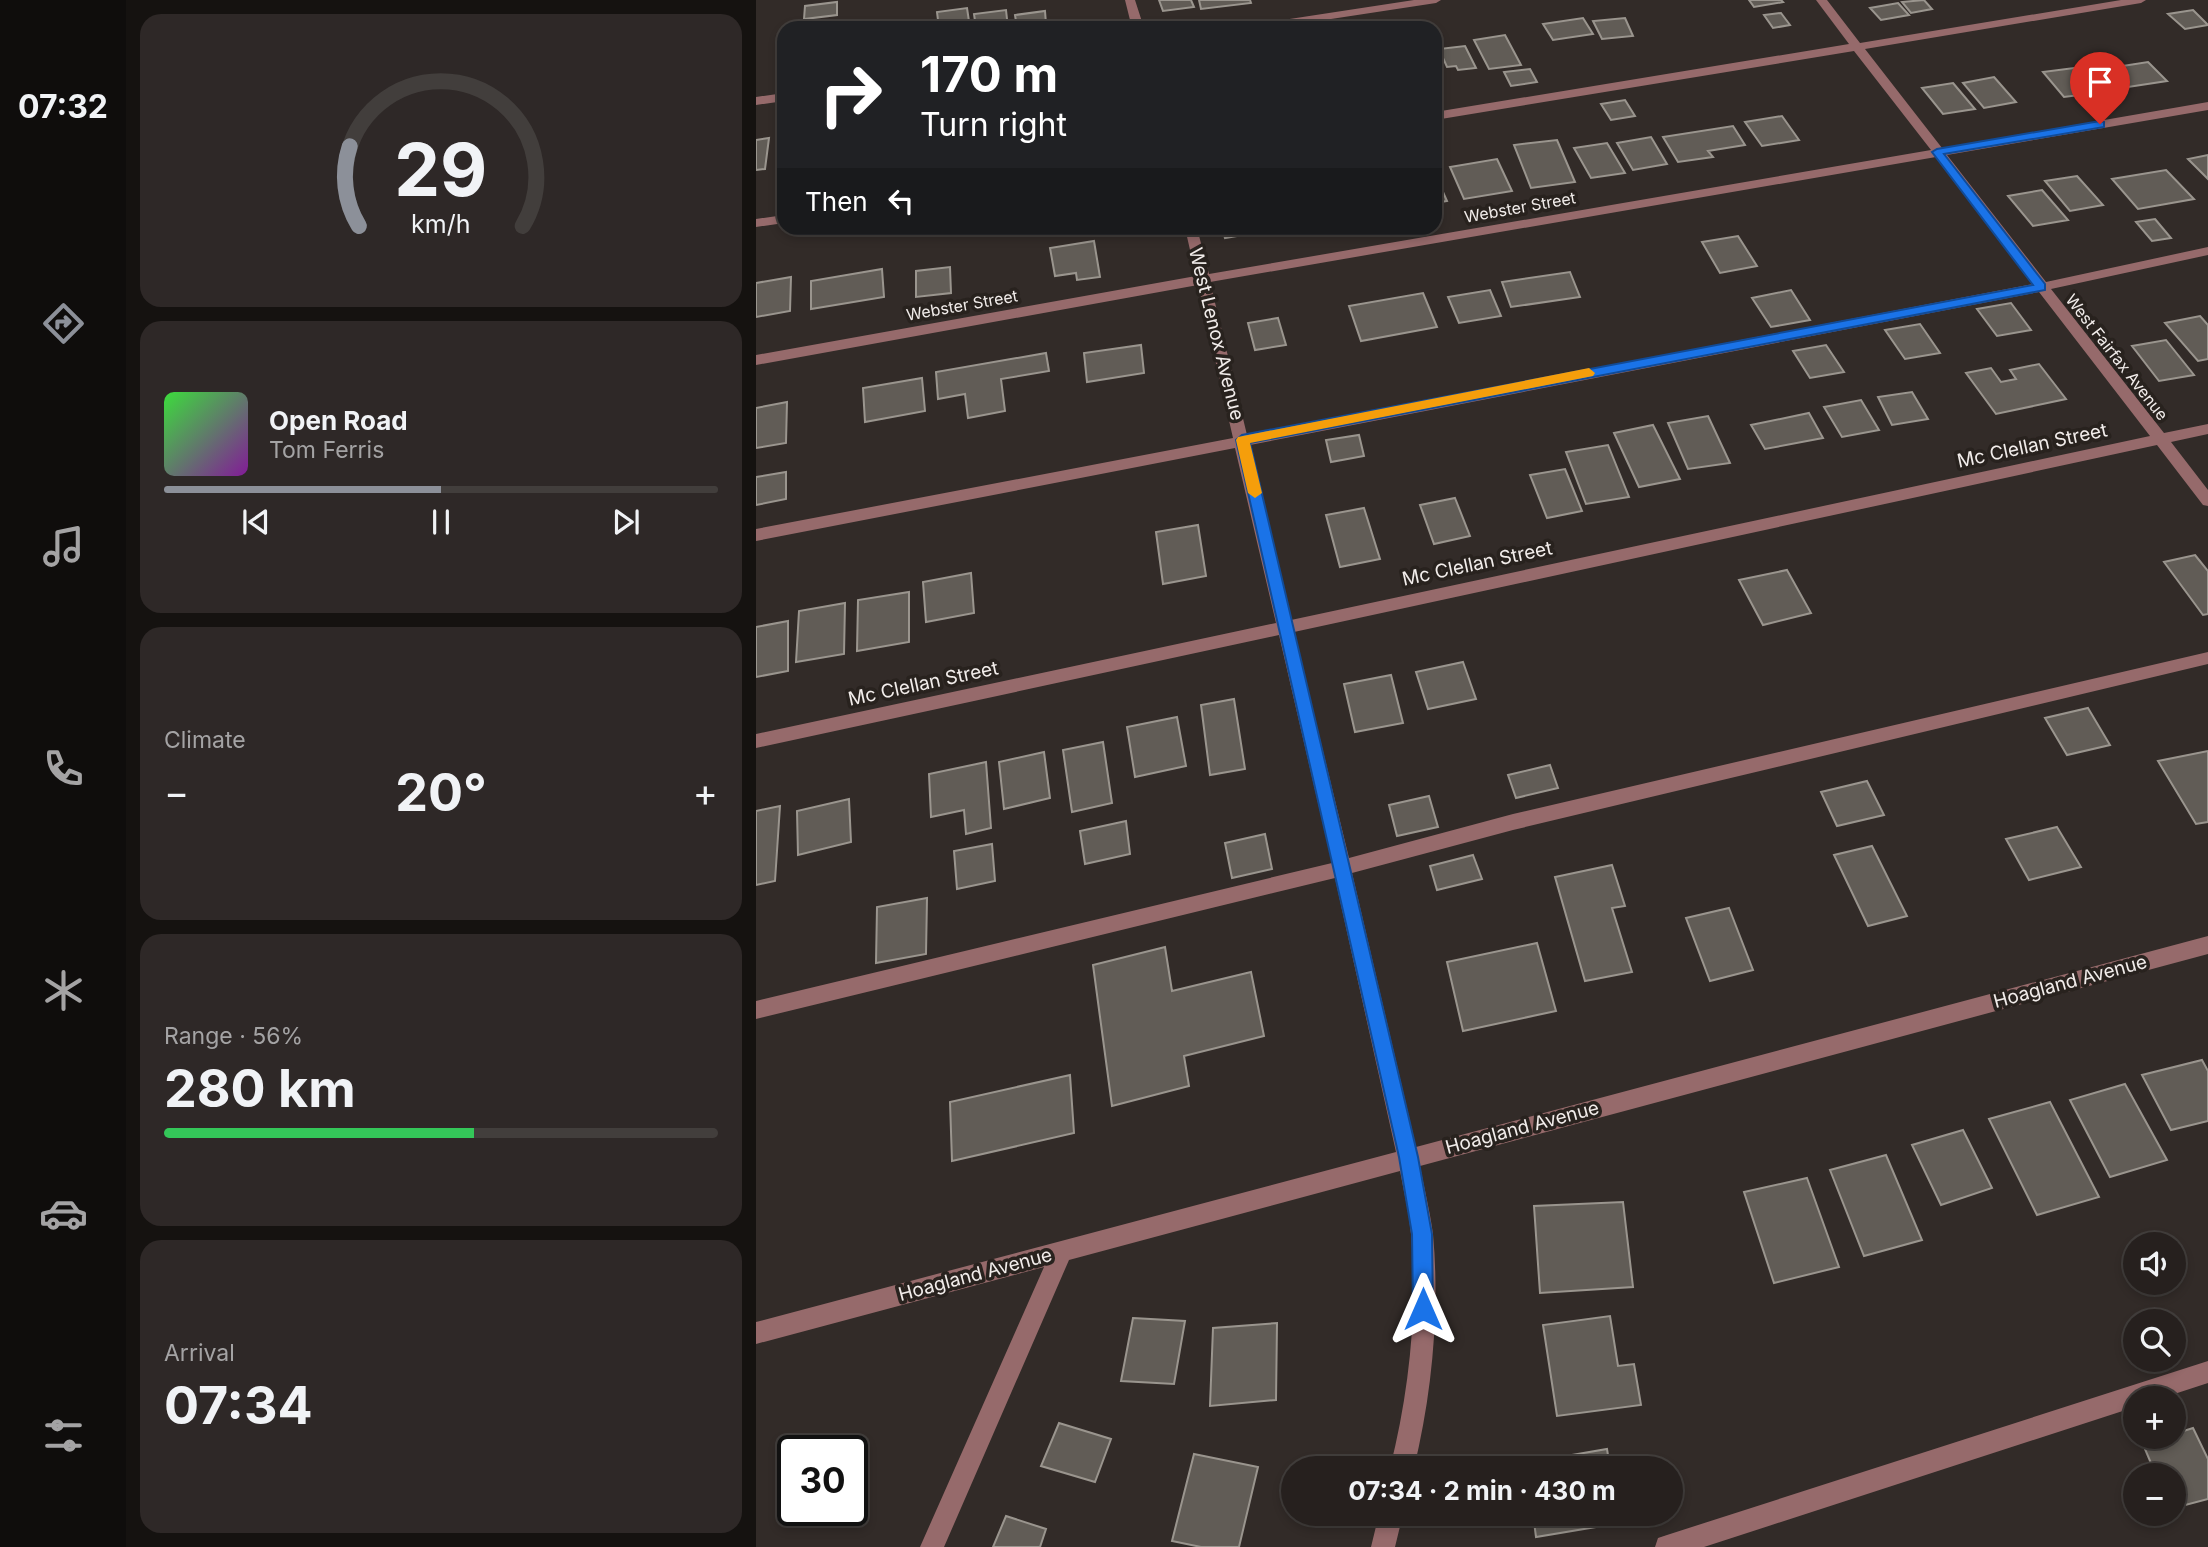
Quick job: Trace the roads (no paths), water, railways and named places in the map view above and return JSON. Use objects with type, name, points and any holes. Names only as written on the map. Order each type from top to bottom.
[{"type":"street","points":[[1130,0],[1136,21]]},
{"type":"street","points":[[1296,21],[1436,0]]},
{"type":"street","name":"West Fairfax Avenue","points":[[1821,0],[2208,501]]},
{"type":"street","points":[[1442,115],[2141,0]]},
{"type":"street","points":[[756,101],[777,98]]},
{"type":"street","name":"Webster Street","points":[[756,360],[1205,279],[2208,106]]},
{"type":"street","points":[[756,223],[777,220]]},
{"type":"street","name":"West Lenox Avenue","points":[[1193,235],[1342,868],[1408,1157],[1422,1234],[1423,1334],[1405,1456]]},
{"type":"street","points":[[756,535],[2041,287],[2208,251]]},
{"type":"street","name":"Mc Clellan Street","points":[[756,741],[2208,429]]},
{"type":"street","points":[[756,1010],[1342,868],[1513,822],[2208,658]]},
{"type":"street","name":"Hoagland Avenue","points":[[756,1333],[2208,945]]},
{"type":"street","points":[[932,1547],[1062,1251]]},
{"type":"street","points":[[1667,1547],[2208,1372]]},
{"type":"street","points":[[1383,1547],[1388,1526]]}]
